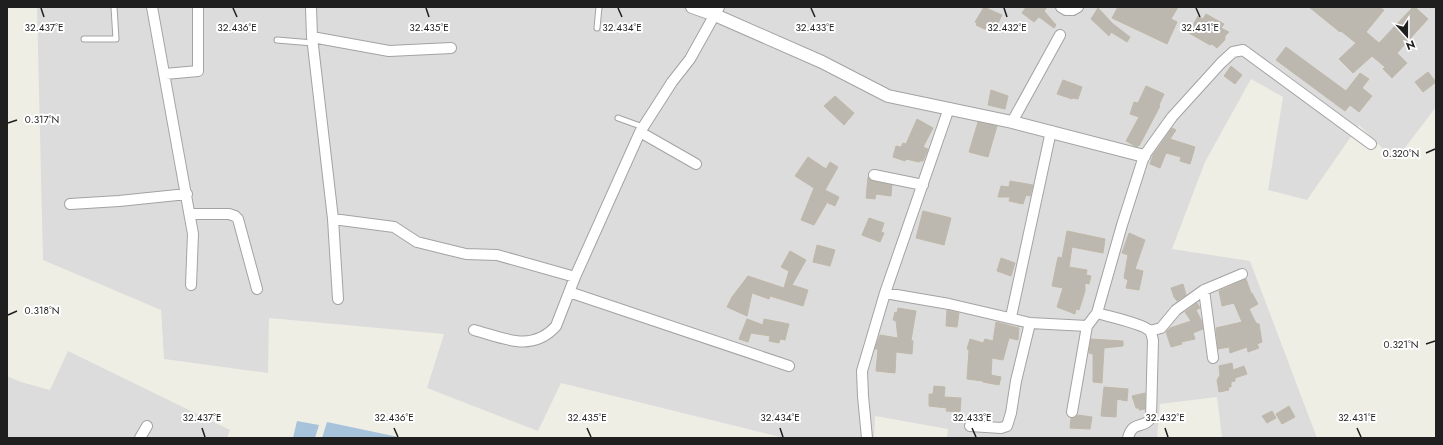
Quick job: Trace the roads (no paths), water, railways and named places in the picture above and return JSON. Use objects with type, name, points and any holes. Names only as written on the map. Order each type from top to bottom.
[{"type":"street","points":[[152,7],[187,194],[193,234],[191,285]]},
{"type":"street","points":[[164,74],[198,71],[198,7]]},
{"type":"street","points":[[311,7],[312,40],[333,219],[338,299]]},
{"type":"street","points":[[692,7],[717,11],[888,96],[1051,131],[1144,156]]},
{"type":"street","points":[[1061,7],[1066,10],[1072,10],[1078,7]]},
{"type":"street","points":[[474,330],[518,342],[540,339],[550,333],[556,326],[575,278],[641,130],[672,82],[690,59],[717,11]]},
{"type":"street","points":[[1012,122],[1060,35]]},
{"type":"street","points":[[312,40],[389,51],[451,48]]},
{"type":"street","points":[[1072,412],[1087,326],[1097,313],[1122,225],[1144,156],[1172,117],[1233,52],[1243,50],[1371,144]]},
{"type":"street","points":[[867,438],[862,372],[885,293],[949,108]]},
{"type":"street","points":[[641,130],[696,164]]},
{"type":"street","points":[[1011,317],[1051,131]]},
{"type":"street","points":[[874,175],[922,185]]},
{"type":"street","points":[[70,204],[187,194]]},
{"type":"street","points":[[190,214],[229,214],[235,216],[238,220],[257,289]]},
{"type":"street","points":[[333,219],[394,227],[417,242],[466,254],[497,255],[575,278]]},
{"type":"street","points":[[1150,331],[1161,328],[1176,310],[1204,290],[1242,274]]},
{"type":"street","points":[[1204,290],[1213,358]]},
{"type":"street","points":[[570,292],[789,366]]},
{"type":"street","points":[[885,293],[949,304],[1011,317],[1030,323],[1087,326]]},
{"type":"street","points":[[1097,313],[1141,326],[1150,331],[1153,340],[1151,417],[1146,423],[1133,427],[1128,438]]},
{"type":"street","points":[[970,426],[1001,428],[1007,426],[1030,323]]},
{"type":"street","points":[[140,438],[147,426]]},
{"type":"lane","points":[[84,39],[116,39],[114,7]]},
{"type":"lane","points":[[597,28],[599,7]]},
{"type":"lane","points":[[277,40],[312,40]]},
{"type":"lane","points":[[618,118],[641,130]]},
{"type":"water","points":[[297,421],[319,425],[315,438],[293,438]]},
{"type":"water","points":[[327,422],[403,438],[322,438]]}]
